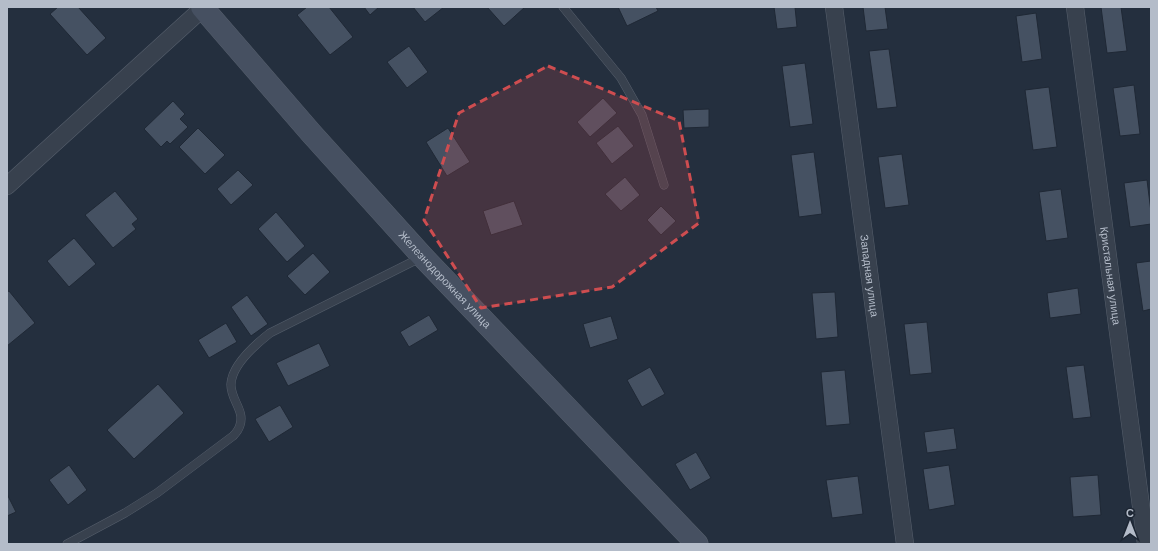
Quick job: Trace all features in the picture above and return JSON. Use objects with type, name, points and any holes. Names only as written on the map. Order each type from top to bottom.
[{"type":"main road","name":"Железнодорожная улица","points":[[203,8],[311,133],[423,257],[697,544]]},
{"type":"street","name":"Западная улица","points":[[834,7],[905,544]]},
{"type":"street","name":"Кристальная улица","points":[[1075,7],[1146,544]]},
{"type":"street","points":[[7,186],[203,8]]},
{"type":"lane","points":[[563,7],[621,78],[642,115],[664,185]]},
{"type":"lane","points":[[67,544],[125,513],[157,493],[233,436],[240,426],[241,416],[232,393],[231,384],[235,371],[252,347],[270,333],[423,257]]},
{"type":"highlighted area","points":[[548,66],[679,121],[699,223],[612,287],[481,308],[424,220],[459,113]]},
{"type":"building","points":[[58,7],[78,7],[106,38],[87,55],[50,14]]},
{"type":"building","points":[[307,7],[329,7],[353,37],[330,55],[297,15]]},
{"type":"building","points":[[364,7],[379,7],[370,15]]},
{"type":"building","points":[[413,7],[444,7],[425,22]]},
{"type":"building","points":[[487,7],[525,7],[504,26]]},
{"type":"building","points":[[618,7],[656,7],[658,11],[627,26]]},
{"type":"building","points":[[774,7],[795,7],[797,27],[777,29]]},
{"type":"building","points":[[863,7],[885,7],[888,29],[866,31]]},
{"type":"building","points":[[1101,7],[1121,7],[1127,51],[1107,53]]},
{"type":"building","points":[[1036,13],[1042,59],[1022,62],[1016,16]]},
{"type":"building","points":[[409,46],[428,72],[407,88],[387,62]]},
{"type":"building","points":[[889,49],[897,107],[877,109],[869,51]]},
{"type":"building","points":[[805,63],[813,124],[790,127],[782,66]]},
{"type":"building","points":[[1134,85],[1140,134],[1120,136],[1113,88]]},
{"type":"building","points":[[1049,87],[1057,147],[1033,150],[1025,90]]},
{"type":"building","points":[[603,98],[617,113],[590,137],[577,122]]},
{"type":"building","points":[[173,101],[185,114],[180,119],[188,127],[170,144],[167,141],[161,147],[144,129]]},
{"type":"building","points":[[709,109],[709,127],[684,128],[683,110]]},
{"type":"building","points":[[618,126],[634,146],[612,164],[596,143]]},
{"type":"building","points":[[198,128],[225,155],[205,174],[179,147]]},
{"type":"building","points":[[448,128],[470,162],[447,176],[426,142]]},
{"type":"building","points":[[814,152],[822,214],[799,217],[791,155]]},
{"type":"building","points":[[902,154],[909,205],[885,208],[878,157]]},
{"type":"building","points":[[238,170],[253,185],[231,205],[217,189]]},
{"type":"building","points":[[625,177],[640,195],[621,211],[605,194]]},
{"type":"building","points":[[1147,180],[1151,224],[1130,227],[1124,183]]},
{"type":"building","points":[[1061,189],[1068,238],[1046,241],[1039,192]]},
{"type":"building","points":[[115,191],[138,219],[132,224],[136,229],[113,248],[85,215]]},
{"type":"building","points":[[514,201],[523,225],[491,235],[483,211]]},
{"type":"building","points":[[661,206],[676,221],[661,235],[647,220]]},
{"type":"building","points":[[276,212],[305,246],[287,262],[258,229]]},
{"type":"building","points":[[74,238],[96,264],[69,287],[47,261]]},
{"type":"building","points":[[313,253],[330,272],[305,295],[287,276]]},
{"type":"building","points":[[1151,261],[1151,309],[1143,311],[1136,263]]},
{"type":"building","points":[[1078,288],[1081,314],[1050,318],[1047,293]]},
{"type":"building","points":[[9,291],[35,323],[7,346],[7,292]]},
{"type":"building","points":[[835,292],[838,337],[816,339],[812,293]]},
{"type":"building","points":[[247,295],[268,324],[251,336],[231,307]]},
{"type":"building","points":[[429,315],[438,330],[409,347],[400,332]]},
{"type":"building","points":[[611,316],[618,339],[590,348],[583,324]]},
{"type":"building","points":[[927,322],[932,373],[910,375],[904,324]]},
{"type":"building","points":[[226,323],[237,342],[209,358],[198,340]]},
{"type":"building","points":[[319,343],[330,366],[288,386],[276,363]]},
{"type":"building","points":[[1084,365],[1091,417],[1073,419],[1066,367]]},
{"type":"building","points":[[650,367],[665,394],[642,407],[627,380]]},
{"type":"building","points":[[845,370],[850,424],[826,426],[821,372]]},
{"type":"building","points":[[158,384],[184,413],[134,459],[107,430]]},
{"type":"building","points":[[280,405],[293,427],[269,442],[255,419]]},
{"type":"building","points":[[954,428],[957,449],[927,453],[924,432]]},
{"type":"building","points":[[696,452],[711,478],[690,490],[675,464]]},
{"type":"building","points":[[69,465],[87,490],[68,505],[49,480]]},
{"type":"building","points":[[949,465],[955,505],[929,510],[923,469]]},
{"type":"building","points":[[1098,475],[1101,515],[1073,517],[1070,477]]},
{"type":"building","points":[[858,476],[863,514],[832,518],[826,480]]},
{"type":"building","points":[[7,494],[16,512],[7,516]]}]
